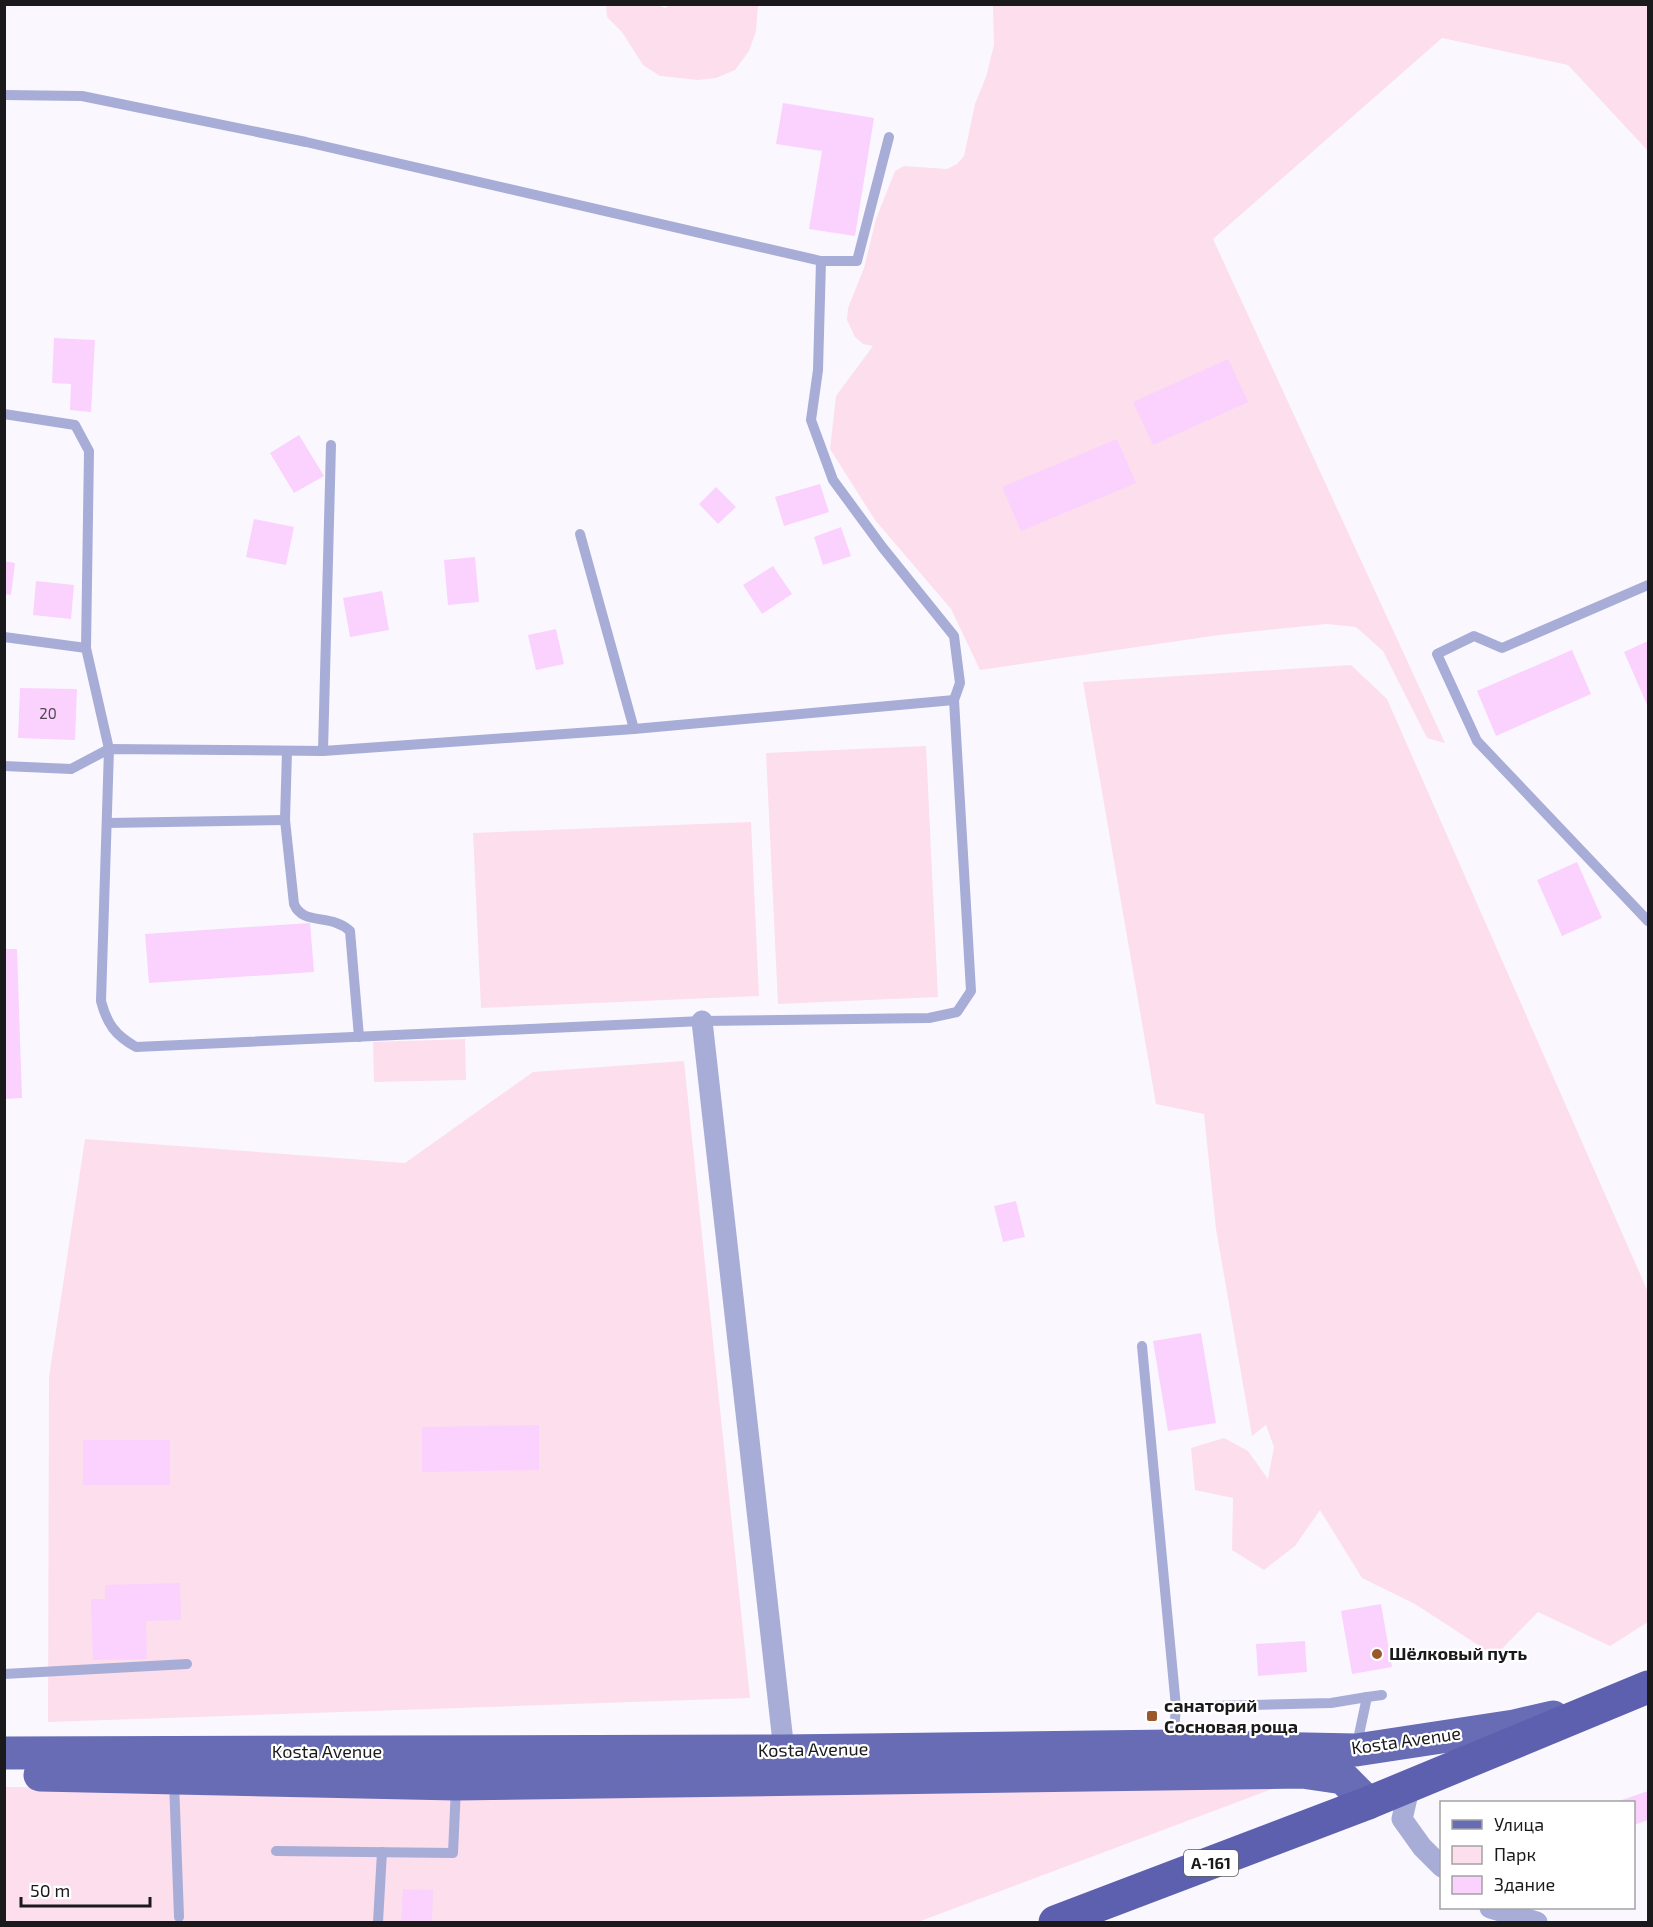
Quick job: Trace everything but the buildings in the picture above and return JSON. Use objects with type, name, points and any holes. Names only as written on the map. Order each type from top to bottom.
[{"type":"highway","name":"А-161","points":[[1055,1923],[1368,1803],[1648,1687]]},
{"type":"main road","name":"Kosta Avenue","points":[[4,1774],[456,1784],[1173,1761],[1356,1750],[1514,1726],[1616,1701]]},
{"type":"main road","points":[[1356,1750],[1396,1772],[1410,1785]]},
{"type":"main road","name":"Kosta Avenue","points":[[4,1753],[784,1751],[1173,1761],[1302,1772],[1343,1778],[1368,1803]]},
{"type":"street","points":[[702,1021],[784,1751]]},
{"type":"street","points":[[1410,1785],[1402,1819],[1422,1847],[1440,1865]]},
{"type":"street","points":[[1493,1909],[1538,1923]]},
{"type":"lane","points":[[4,95],[82,96],[306,142],[821,261],[857,261],[889,137]]},
{"type":"lane","points":[[4,414],[75,425],[89,451],[86,648],[110,749],[101,1001],[107,1023],[120,1038],[136,1047],[702,1021],[929,1018],[957,1012],[971,992],[954,700],[960,683],[954,636],[883,548],[833,480],[811,420],[818,370],[821,261]]},
{"type":"lane","points":[[323,751],[332,445]]},
{"type":"lane","points":[[580,534],[634,729]]},
{"type":"lane","points":[[1648,585],[1502,648],[1474,636],[1437,654],[1477,741],[1648,921]]},
{"type":"lane","points":[[4,637],[86,648]]},
{"type":"lane","points":[[4,766],[71,769],[110,749],[323,751],[634,729],[954,700]]},
{"type":"lane","points":[[287,751],[285,820],[294,904],[297,911],[309,918],[340,922],[350,930],[359,1037]]},
{"type":"lane","points":[[107,823],[285,820]]},
{"type":"lane","points":[[1142,1346],[1176,1707],[1173,1761]]},
{"type":"lane","points":[[4,1674],[187,1664]]},
{"type":"lane","points":[[1176,1707],[1331,1703],[1382,1695]]},
{"type":"lane","points":[[1356,1750],[1367,1697]]},
{"type":"lane","points":[[174,1778],[179,1917]]},
{"type":"lane","points":[[276,1851],[453,1853],[456,1784]]},
{"type":"lane","points":[[378,1923],[382,1852]]},
{"type":"green space","points":[[673,4],[758,5],[756,31],[749,51],[735,70],[716,78],[698,80],[660,76],[643,65],[622,32],[607,17],[606,5],[657,5],[665,8]]},
{"type":"green space","points":[[993,5],[1648,5],[1648,151],[1568,65],[1442,38],[1213,239],[1445,743],[1427,738],[1383,651],[1356,627],[1326,624],[1219,635],[980,670],[951,609],[875,520],[830,449],[836,396],[873,346],[863,344],[855,337],[847,320],[848,308],[864,268],[876,219],[895,171],[904,166],[947,169],[957,164],[964,156],[975,104],[986,77],[994,45]]},
{"type":"green space","points":[[1351,665],[1387,699],[1648,1292],[1648,1622],[1610,1646],[1538,1612],[1495,1656],[1415,1604],[1362,1578],[1320,1510],[1295,1546],[1264,1570],[1232,1550],[1233,1498],[1195,1490],[1191,1448],[1224,1438],[1248,1451],[1268,1479],[1274,1447],[1266,1425],[1252,1436],[1216,1229],[1204,1114],[1156,1104],[1083,682]]},
{"type":"green space","points":[[926,746],[938,997],[778,1004],[766,753]]},
{"type":"green space","points":[[751,822],[759,996],[481,1008],[473,833]]},
{"type":"green space","points":[[465,1039],[466,1080],[374,1082],[373,1042]]},
{"type":"green space","points":[[684,1061],[750,1698],[48,1722],[49,1377],[85,1139],[405,1163],[533,1072]]},
{"type":"green space","points":[[1309,1775],[918,1922],[5,1922],[5,1787],[745,1789]]},
{"type":"place","name":"Шёлковый путь","points":[[1377,1654]]},
{"type":"place","name":"санаторий Сосновая роща","points":[[1152,1716]]}]
